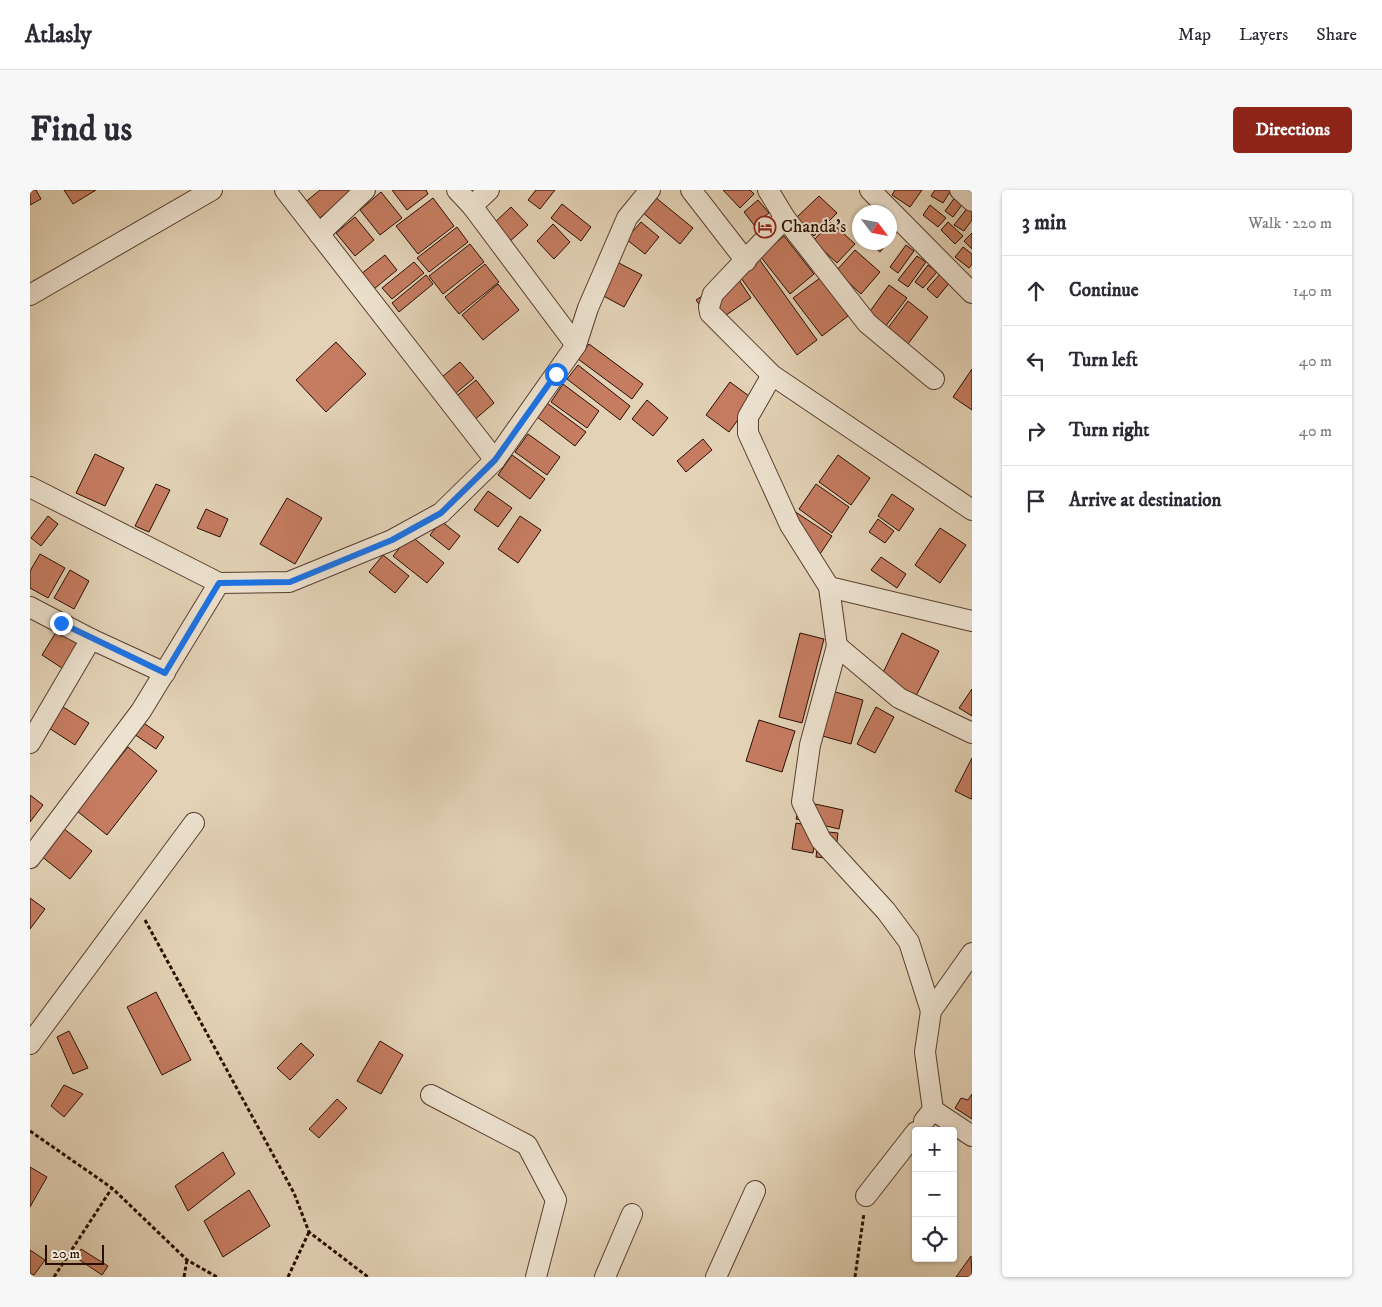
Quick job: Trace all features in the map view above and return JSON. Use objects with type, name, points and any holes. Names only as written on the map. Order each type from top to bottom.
[{"type":"street","points":[[30,295],[212,190]]},
{"type":"street","points":[[285,190],[495,460]]},
{"type":"street","points":[[318,234],[365,190]]},
{"type":"street","points":[[457,190],[472,206],[576,345]]},
{"type":"street","points":[[472,206],[489,190]]},
{"type":"street","points":[[30,487],[219,583],[290,582],[392,540],[441,513],[495,460],[576,345],[588,308],[627,218],[650,190]]},
{"type":"street","points":[[691,190],[746,260]]},
{"type":"street","points":[[768,190],[785,218],[867,323],[934,379]]},
{"type":"street","points":[[870,190],[970,287]]},
{"type":"street","points":[[960,190],[972,201]]},
{"type":"street","points":[[785,218],[712,294],[709,306],[710,313],[772,375],[972,510]]},
{"type":"street","points":[[772,375],[748,417],[748,433],[790,525],[829,587],[837,646],[810,745],[802,802],[821,840],[886,911],[909,942],[931,1011],[925,1052],[933,1110],[919,1127]]},
{"type":"street","points":[[30,858],[141,712],[219,583]]},
{"type":"street","points":[[829,587],[972,621]]},
{"type":"street","points":[[30,607],[91,640],[165,673]]},
{"type":"street","points":[[30,744],[91,640]]},
{"type":"street","points":[[837,646],[899,698],[972,732]]},
{"type":"street","points":[[30,1044],[136,904],[194,823]]},
{"type":"street","points":[[931,1011],[972,953]]},
{"type":"street","points":[[431,1095],[527,1145],[556,1200],[536,1277]]},
{"type":"street","points":[[933,1110],[972,1136]]},
{"type":"street","points":[[866,1196],[912,1136]]},
{"type":"street","points":[[716,1277],[755,1191]]},
{"type":"street","points":[[605,1277],[632,1214]]},
{"type":"path","points":[[136,904],[294,1193],[309,1232],[368,1277]]},
{"type":"path","points":[[30,1131],[112,1188],[187,1260],[217,1277]]},
{"type":"path","points":[[54,1277],[112,1188]]},
{"type":"path","points":[[855,1277],[866,1196]]},
{"type":"path","points":[[288,1277],[309,1232]]},
{"type":"path","points":[[184,1277],[187,1260]]},
{"type":"building","points":[[30,190],[36,190],[41,199],[30,205]]},
{"type":"building","points":[[64,190],[96,190],[73,204]]},
{"type":"building","points":[[320,190],[354,190],[316,221],[303,204]]},
{"type":"building","points":[[392,190],[426,190],[428,194],[407,210]]},
{"type":"building","points":[[536,190],[555,190],[540,209],[528,200]]},
{"type":"building","points":[[723,190],[750,190],[754,194],[740,208]]},
{"type":"building","points":[[895,190],[922,190],[910,207],[892,195]]},
{"type":"building","points":[[935,190],[951,190],[943,203],[931,196]]},
{"type":"building","points":[[381,192],[402,218],[380,235],[360,210]]},
{"type":"building","points":[[819,196],[837,213],[814,236],[796,218]]},
{"type":"building","points":[[956,196],[964,202],[953,217],[945,211]]},
{"type":"building","points":[[655,197],[693,228],[680,244],[642,212]]},
{"type":"building","points":[[433,198],[454,226],[418,254],[396,226]]},
{"type":"building","points":[[758,200],[769,213],[754,225],[744,212]]},
{"type":"building","points":[[562,204],[591,227],[581,241],[551,218]]},
{"type":"building","points":[[930,205],[946,218],[938,227],[923,215]]},
{"type":"building","points":[[969,206],[972,208],[972,220],[964,231],[954,225]]},
{"type":"building","points":[[511,207],[528,225],[508,243],[492,225]]},
{"type":"building","points":[[355,217],[374,240],[355,256],[336,233]]},
{"type":"building","points":[[641,222],[659,237],[645,254],[626,239]]},
{"type":"building","points":[[831,222],[852,241],[852,247],[837,263],[813,241]]},
{"type":"building","points":[[948,222],[963,236],[955,244],[941,230]]},
{"type":"building","points":[[553,224],[570,242],[554,259],[537,241]]},
{"type":"building","points":[[457,227],[468,242],[429,272],[417,258]]},
{"type":"building","points":[[972,233],[972,249],[964,241]]},
{"type":"building","points":[[784,236],[814,274],[790,294],[760,256]]},
{"type":"building","points":[[470,244],[484,262],[443,294],[429,276]]},
{"type":"building","points":[[906,245],[914,251],[898,273],[890,267]]},
{"type":"building","points":[[963,247],[972,254],[972,264],[969,268],[955,257]]},
{"type":"building","points":[[855,250],[880,272],[861,294],[836,271]]},
{"type":"building","points":[[385,255],[397,270],[374,289],[361,274]]},
{"type":"building","points":[[917,256],[926,262],[908,287],[898,280]]},
{"type":"building","points":[[759,259],[817,340],[797,355],[738,274]]},
{"type":"building","points":[[615,261],[642,275],[624,307],[598,293]]},
{"type":"building","points":[[414,262],[424,273],[392,299],[382,288]]},
{"type":"building","points":[[485,264],[499,282],[459,314],[445,297]]},
{"type":"building","points":[[928,265],[937,272],[923,288],[915,282]]},
{"type":"building","points":[[735,274],[751,298],[713,324],[696,300]]},
{"type":"building","points":[[940,274],[950,282],[937,298],[927,289]]},
{"type":"building","points":[[426,275],[433,284],[399,312],[392,303]]},
{"type":"building","points":[[820,278],[848,316],[822,336],[793,298]]},
{"type":"building","points":[[498,284],[519,310],[483,340],[462,315]]},
{"type":"building","points":[[889,285],[907,298],[885,327],[868,314]]},
{"type":"building","points":[[908,301],[928,317],[905,348],[885,332]]},
{"type":"building","points":[[336,342],[366,374],[326,412],[296,380]]},
{"type":"building","points":[[589,344],[643,384],[632,399],[578,359]]},
{"type":"building","points":[[460,362],[474,378],[456,393],[442,377]]},
{"type":"building","points":[[578,365],[630,406],[620,420],[567,379]]},
{"type":"building","points":[[972,369],[972,410],[953,397]]},
{"type":"building","points":[[476,380],[494,403],[473,421],[454,398]]},
{"type":"building","points":[[730,382],[753,399],[729,432],[706,415]]},
{"type":"building","points":[[563,384],[599,411],[587,428],[551,402]]},
{"type":"building","points":[[647,400],[668,418],[653,436],[632,419]]},
{"type":"building","points":[[547,403],[586,432],[575,446],[537,417]]},
{"type":"building","points":[[528,434],[560,457],[547,475],[515,452]]},
{"type":"building","points":[[703,439],[712,450],[686,472],[677,461]]},
{"type":"building","points":[[95,454],[124,468],[105,506],[76,493]]},
{"type":"building","points":[[512,455],[545,479],[530,499],[498,475]]},
{"type":"building","points":[[838,455],[870,478],[851,505],[819,482]]},
{"type":"building","points":[[156,484],[170,490],[149,532],[135,526]]},
{"type":"building","points":[[816,484],[849,507],[832,533],[799,509]]},
{"type":"building","points":[[488,491],[512,508],[498,527],[474,510]]},
{"type":"building","points":[[892,494],[914,509],[899,531],[878,516]]},
{"type":"building","points":[[287,498],[322,518],[295,564],[260,544]]},
{"type":"building","points":[[206,509],[228,519],[220,537],[197,528]]},
{"type":"building","points":[[794,511],[832,536],[816,560]]},
{"type":"building","points":[[48,516],[58,524],[41,546],[31,538]]},
{"type":"building","points":[[520,516],[541,530],[518,563],[498,549]]},
{"type":"building","points":[[878,519],[894,531],[885,543],[869,532]]},
{"type":"building","points":[[441,521],[460,536],[449,550],[430,535]]},
{"type":"building","points":[[940,528],[966,545],[940,583],[915,565]]},
{"type":"building","points":[[410,535],[444,563],[427,583],[393,556]]},
{"type":"building","points":[[40,554],[65,568],[48,598],[30,588],[30,571]]},
{"type":"building","points":[[383,555],[409,576],[395,593],[369,572]]},
{"type":"building","points":[[881,557],[906,574],[897,588],[871,570]]},
{"type":"building","points":[[70,570],[89,581],[74,609],[54,598]]},
{"type":"building","points":[[58,629],[81,644],[65,670],[42,655]]},
{"type":"building","points":[[800,633],[824,639],[802,723],[779,717]]},
{"type":"building","points":[[902,633],[939,651],[916,696],[880,679]]},
{"type":"building","points":[[972,689],[972,716],[959,708]]},
{"type":"building","points":[[832,691],[863,700],[851,744],[819,735]]},
{"type":"building","points":[[63,707],[89,723],[75,745],[49,728]]},
{"type":"building","points":[[876,707],[894,717],[875,753],[857,744]]},
{"type":"building","points":[[759,720],[795,731],[782,772],[746,761]]},
{"type":"building","points":[[142,722],[164,737],[156,749],[134,734]]},
{"type":"building","points":[[128,747],[157,771],[107,835],[77,811]]},
{"type":"building","points":[[972,758],[972,798],[971,799],[955,791]]},
{"type":"building","points":[[30,795],[43,805],[30,822]]},
{"type":"building","points":[[801,801],[843,810],[839,829],[796,819]]},
{"type":"building","points":[[796,823],[817,827],[813,853],[792,849]]},
{"type":"building","points":[[63,828],[92,851],[70,879],[41,856]]},
{"type":"building","points":[[819,831],[838,833],[835,859],[816,857]]},
{"type":"building","points":[[30,898],[45,909],[30,929]]},
{"type":"building","points":[[156,992],[191,1060],[162,1075],[127,1007]]},
{"type":"building","points":[[69,1031],[88,1068],[73,1074],[57,1037]]},
{"type":"building","points":[[380,1041],[403,1055],[381,1094],[357,1081]]},
{"type":"building","points":[[301,1043],[314,1055],[290,1080],[277,1068]]},
{"type":"building","points":[[64,1085],[83,1094],[64,1117],[51,1106]]},
{"type":"building","points":[[972,1094],[972,1119],[955,1108],[961,1098],[968,1100]]},
{"type":"building","points":[[337,1099],[347,1108],[319,1138],[309,1129]]},
{"type":"building","points":[[223,1152],[235,1174],[188,1211],[175,1186]]},
{"type":"building","points":[[30,1167],[47,1177],[30,1207]]},
{"type":"building","points":[[249,1190],[270,1226],[223,1257],[204,1221]]},
{"type":"building","points":[[81,1249],[108,1266],[102,1275],[75,1257]]},
{"type":"building","points":[[30,1250],[45,1260],[34,1275],[30,1273]]},
{"type":"building","points":[[971,1256],[972,1277],[956,1277]]},
{"type":"place","name":"Chanda's","points":[[765,227]]},
{"type":"route","points":[[61,623],[91,640],[165,673],[219,583],[290,582],[392,540],[441,513],[495,460],[556,374]]}]
